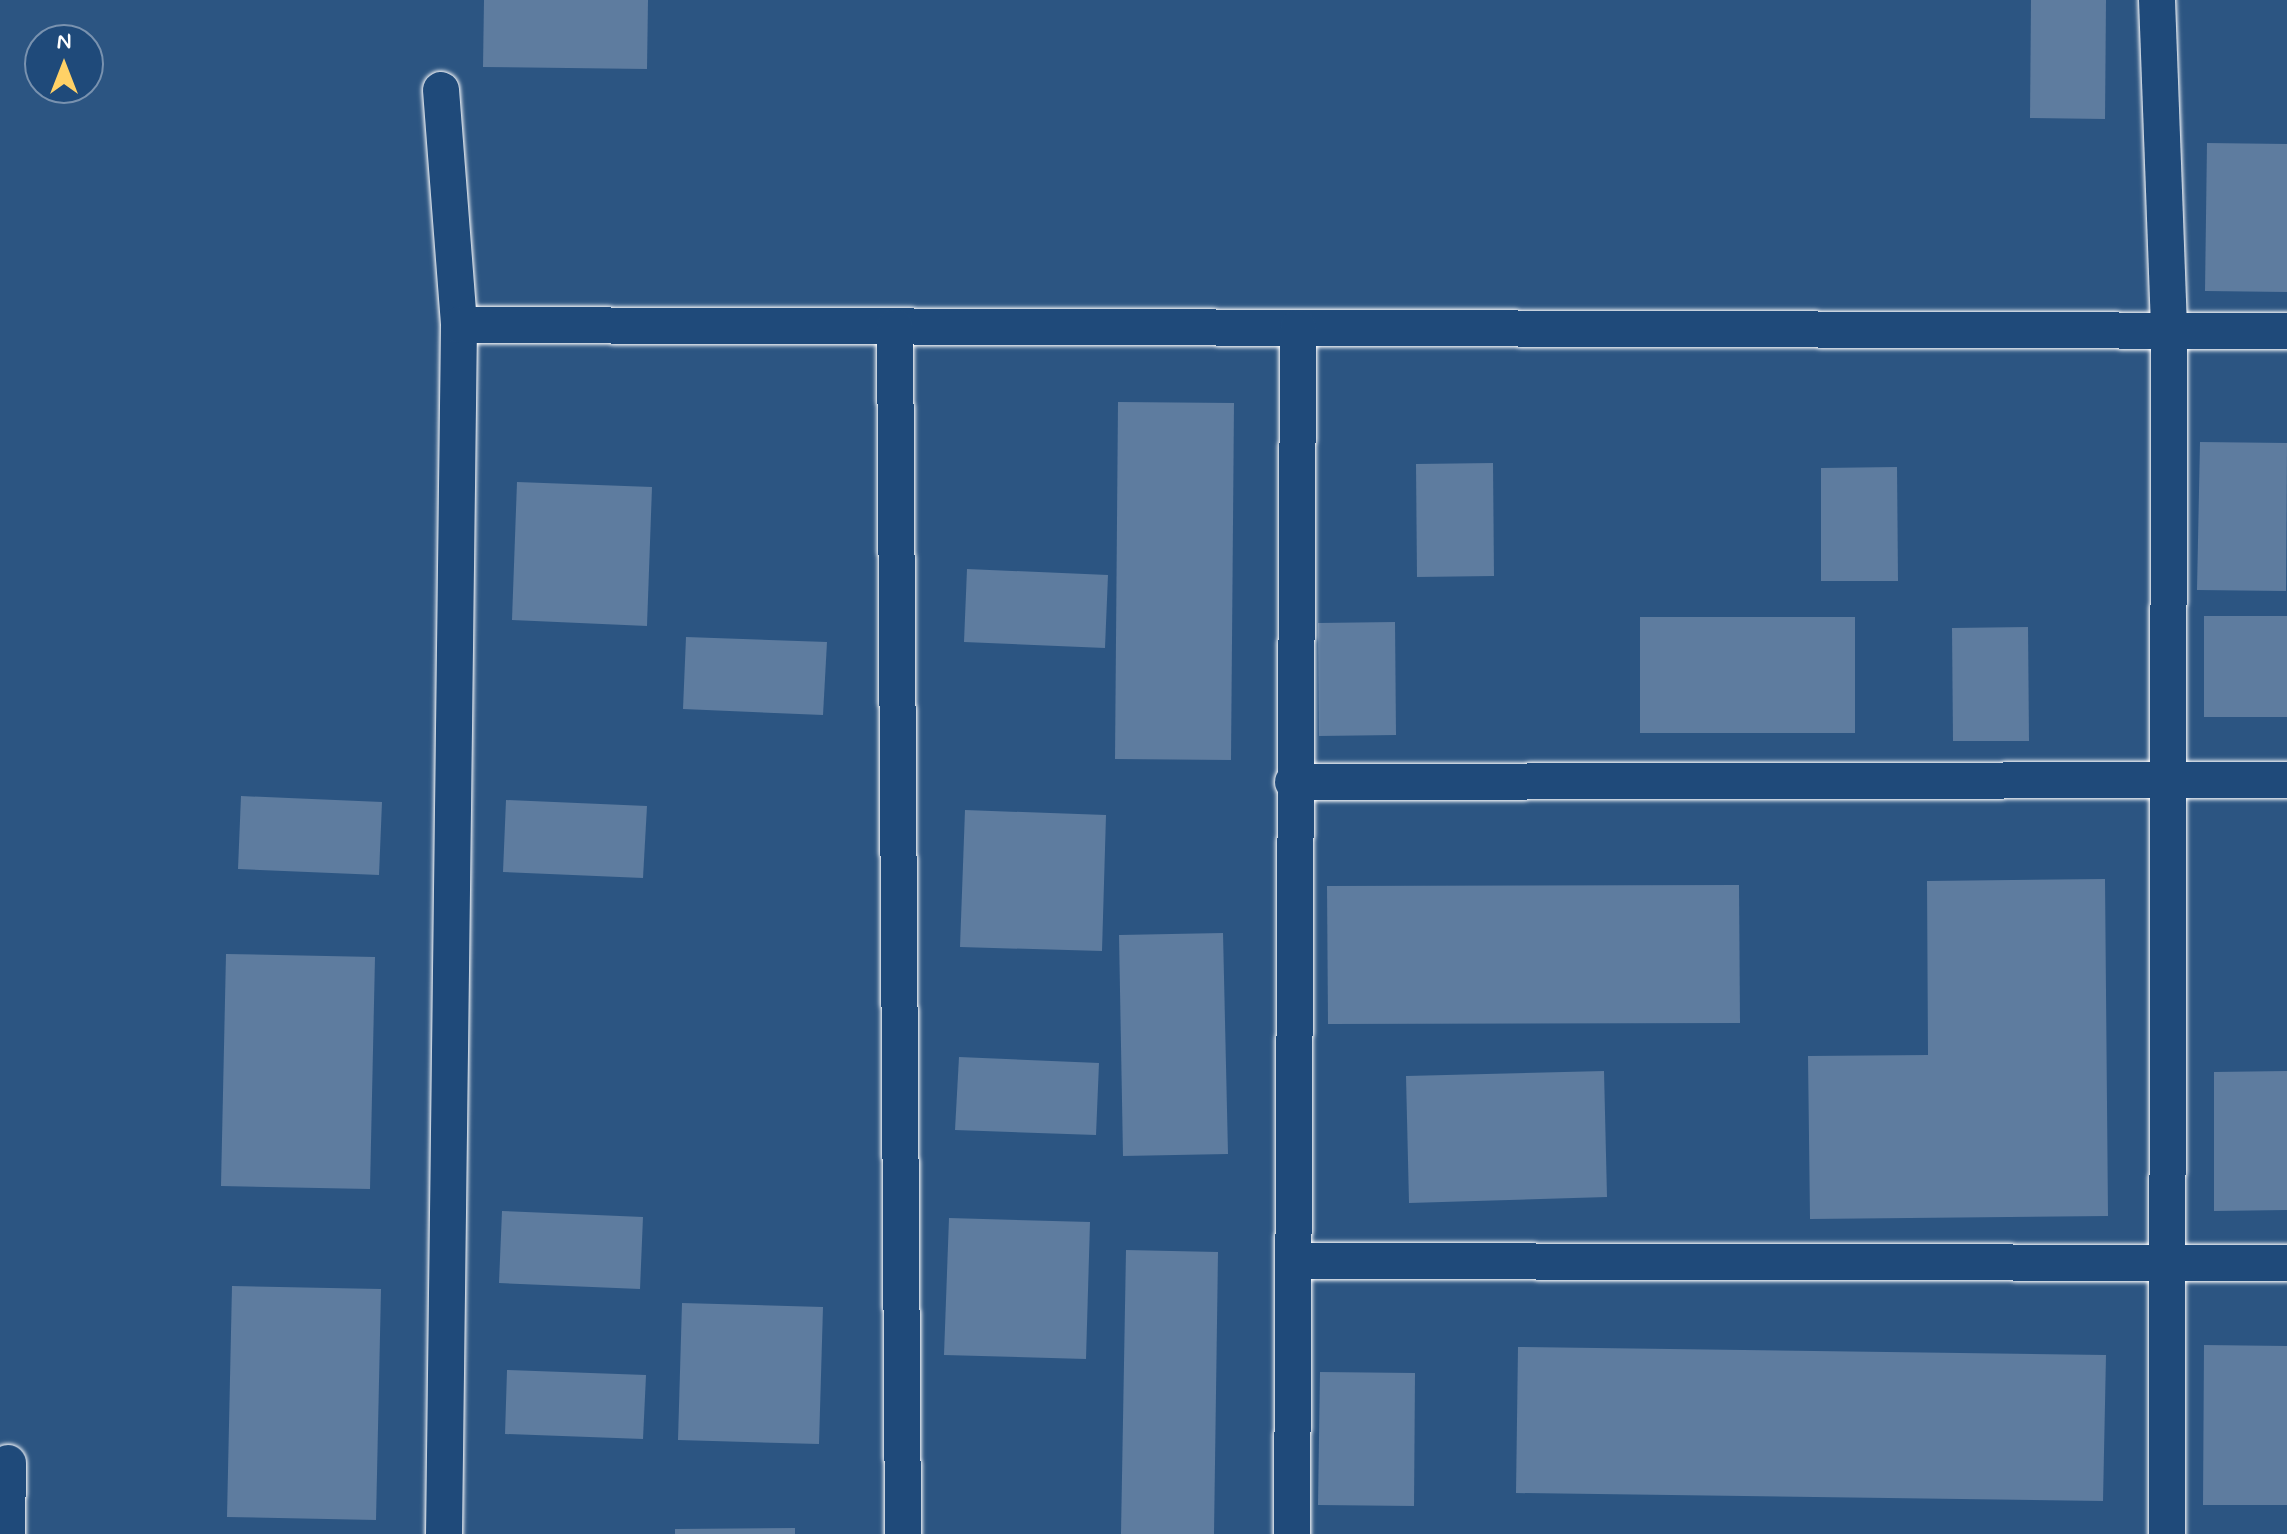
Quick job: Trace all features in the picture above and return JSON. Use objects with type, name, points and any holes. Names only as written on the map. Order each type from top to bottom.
[{"type":"street","points":[[2157,0],[2169,331],[2164,1263],[2167,1534]]},
{"type":"street","points":[[441,90],[459,325],[444,1534]]},
{"type":"street","points":[[459,325],[2287,331]]},
{"type":"street","points":[[895,327],[903,1534]]},
{"type":"street","points":[[1292,1534],[1295,1261],[1293,782],[1298,328]]},
{"type":"street","points":[[1293,782],[2287,780]]},
{"type":"street","points":[[1295,1261],[2287,1263]]},
{"type":"street","points":[[7,1534],[8,1463]]},
{"type":"building","points":[[484,0],[648,0],[647,69],[483,67]]},
{"type":"building","points":[[2031,0],[2106,0],[2105,119],[2030,118]]},
{"type":"building","points":[[2207,143],[2287,144],[2287,292],[2205,291]]},
{"type":"building","points":[[1118,402],[1234,403],[1231,760],[1115,759]]},
{"type":"building","points":[[2200,442],[2287,443],[2286,591],[2197,590]]},
{"type":"building","points":[[1493,463],[1494,576],[1417,577],[1416,464]]},
{"type":"building","points":[[1897,467],[1898,581],[1821,581],[1821,468]]},
{"type":"building","points":[[517,482],[652,487],[647,626],[512,620]]},
{"type":"building","points":[[967,569],[1108,575],[1105,648],[964,642]]},
{"type":"building","points":[[2204,616],[2287,616],[2287,717],[2204,717]]},
{"type":"building","points":[[1640,617],[1855,617],[1855,733],[1640,733]]},
{"type":"building","points":[[1395,622],[1396,735],[1319,736],[1318,623]]},
{"type":"building","points":[[2028,627],[2029,741],[1953,741],[1952,628]]},
{"type":"building","points":[[686,637],[827,642],[823,715],[683,709]]},
{"type":"building","points":[[241,796],[382,802],[379,875],[238,869]]},
{"type":"building","points":[[506,800],[647,806],[643,878],[503,872]]},
{"type":"building","points":[[965,810],[1106,815],[1102,951],[960,947]]},
{"type":"building","points":[[2105,879],[2108,1216],[1810,1219],[1808,1056],[1928,1055],[1927,881]]},
{"type":"building","points":[[1739,885],[1740,1023],[1328,1024],[1327,886]]},
{"type":"building","points":[[1223,933],[1228,1154],[1123,1156],[1119,935]]},
{"type":"building","points":[[226,954],[375,957],[370,1189],[221,1186]]},
{"type":"building","points":[[959,1057],[1099,1063],[1096,1135],[955,1130]]},
{"type":"building","points":[[1604,1071],[1607,1197],[1409,1203],[1406,1076]]},
{"type":"building","points":[[2287,1071],[2287,1210],[2214,1211],[2214,1072]]},
{"type":"building","points":[[502,1211],[643,1217],[640,1289],[499,1283]]},
{"type":"building","points":[[949,1218],[1090,1222],[1086,1359],[944,1355]]},
{"type":"building","points":[[1126,1250],[1218,1252],[1214,1534],[1121,1534]]},
{"type":"building","points":[[232,1286],[381,1289],[376,1520],[227,1517]]},
{"type":"building","points":[[682,1303],[823,1307],[819,1444],[678,1440]]},
{"type":"building","points":[[2204,1345],[2287,1346],[2287,1505],[2203,1505]]},
{"type":"building","points":[[1518,1347],[2106,1355],[2103,1501],[1516,1493]]},
{"type":"building","points":[[507,1370],[646,1375],[643,1439],[505,1434]]},
{"type":"building","points":[[1320,1372],[1415,1373],[1414,1506],[1318,1505]]},
{"type":"building","points":[[795,1528],[795,1534],[675,1534],[675,1529]]}]
